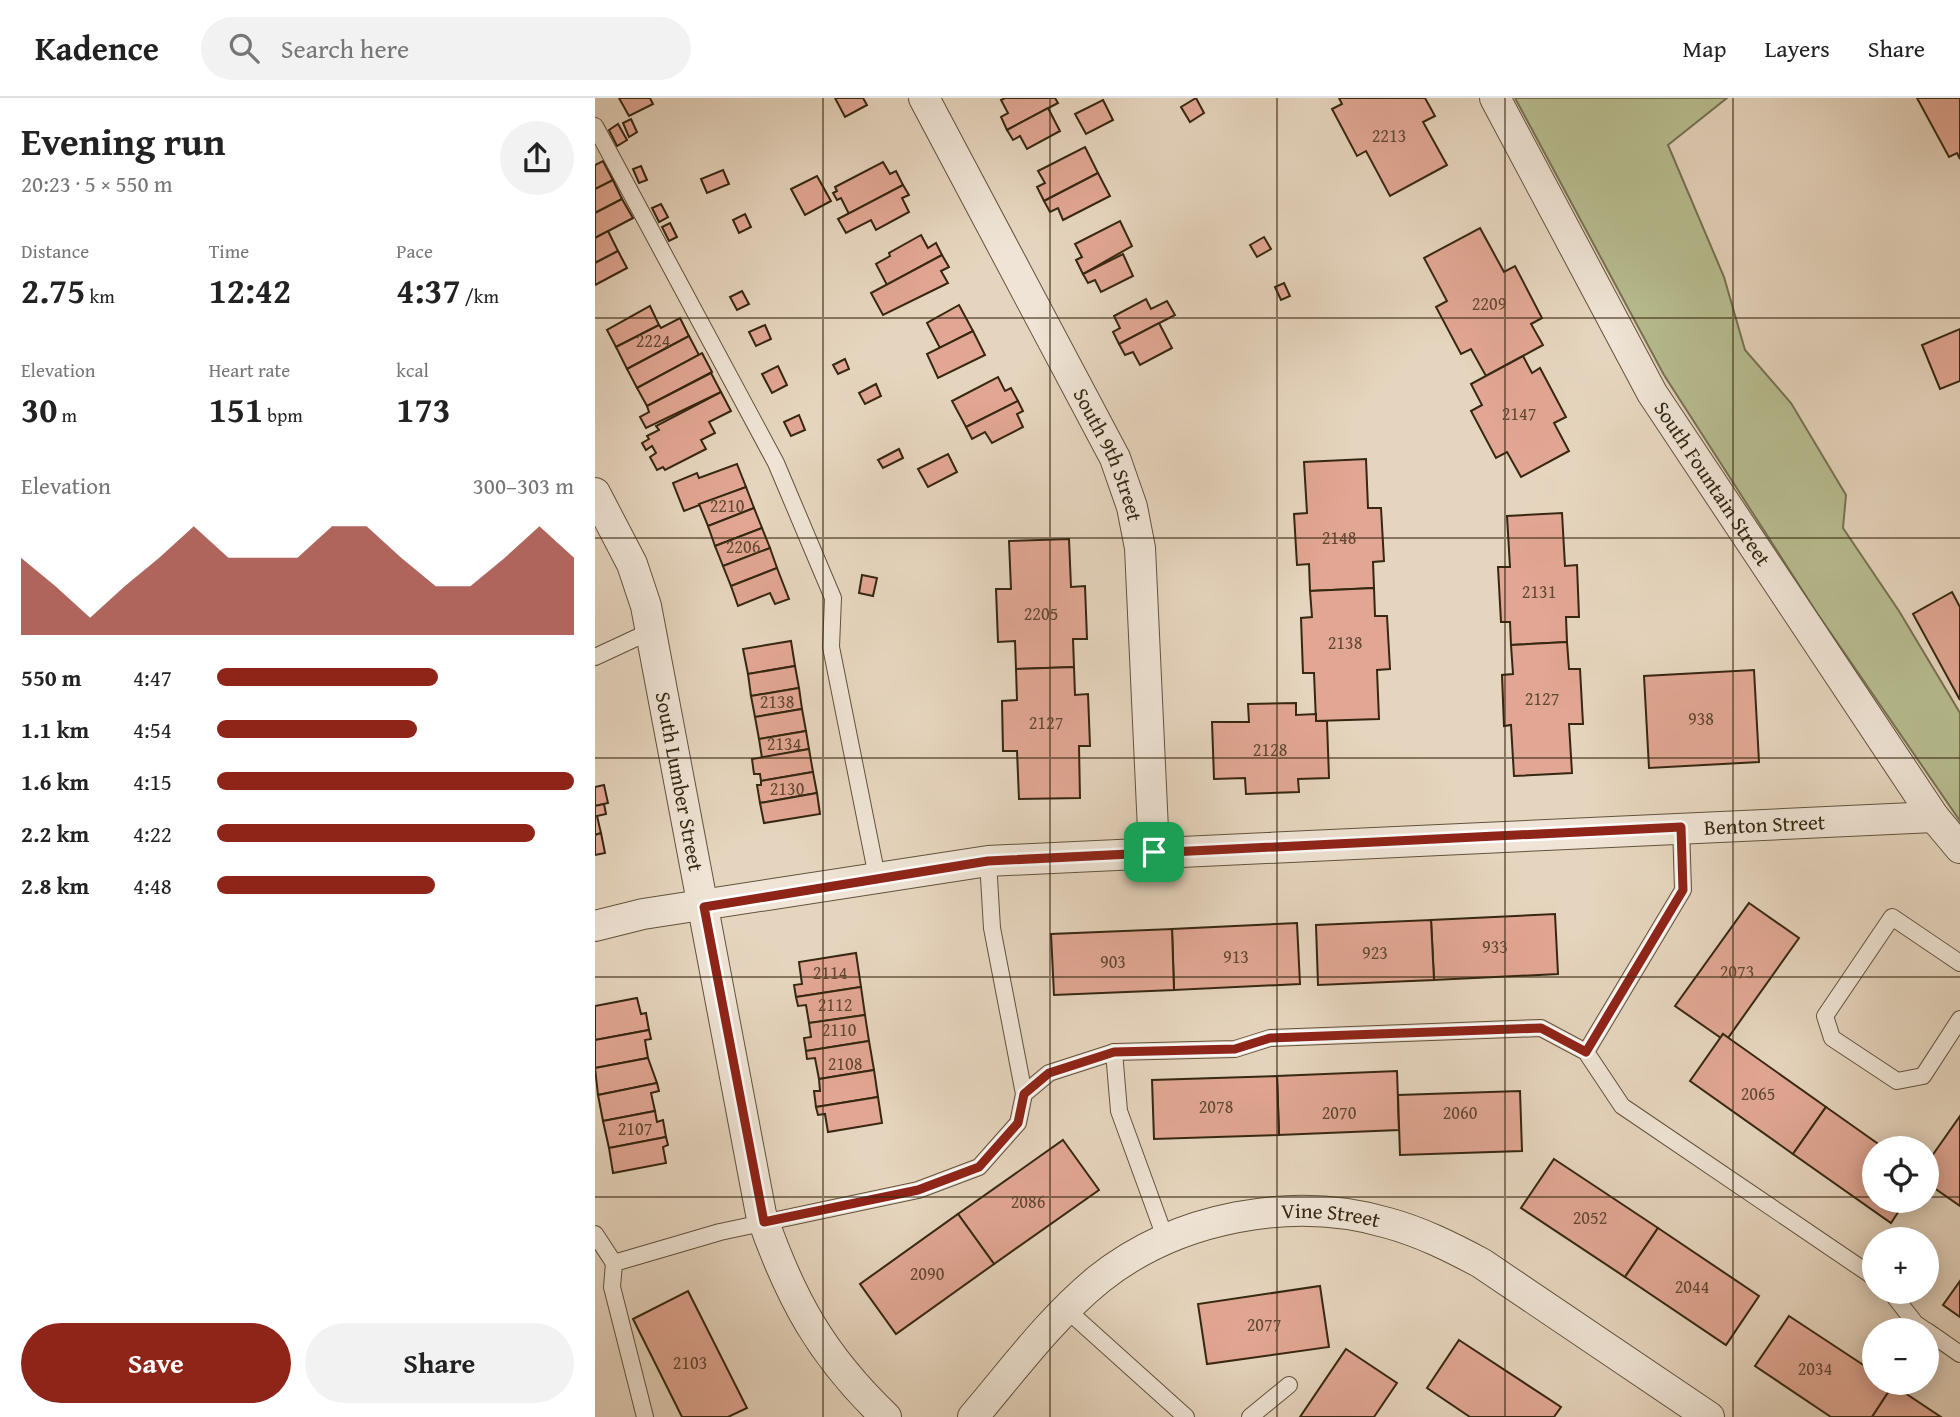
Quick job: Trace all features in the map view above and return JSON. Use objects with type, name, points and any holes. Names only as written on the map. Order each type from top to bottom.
[{"type":"street","name":"South 9th Street","points":[[925,98],[1115,458],[1132,507],[1140,548],[1154,852]]},
{"type":"street","name":"South Fountain Street","points":[[1495,98],[1652,393],[1934,817],[1960,849]]},
{"type":"street","name":"South Lumber Street","points":[[595,493],[632,564],[651,631],[764,1222],[792,1296],[823,1346],[860,1392],[886,1417]]},
{"type":"street","name":"Benton Street","points":[[595,926],[643,914],[704,907],[988,861],[1934,817]]},
{"type":"street","name":"Vine Street","points":[[973,1417],[1066,1309],[1101,1278],[1166,1240],[1227,1220],[1272,1213],[1319,1212],[1387,1222],[1440,1241],[1481,1264],[1709,1417]]},
{"type":"lane","points":[[595,127],[776,463],[833,598],[831,647],[877,877]]},
{"type":"lane","points":[[595,657],[651,631]]},
{"type":"lane","points":[[1586,1052],[1683,890],[1681,827]]},
{"type":"lane","points":[[614,1263],[671,1244],[918,1190],[979,1167],[1018,1123],[1024,1094],[992,928],[988,861]]},
{"type":"lane","points":[[1960,963],[1892,917],[1825,1016],[1832,1038],[1897,1081],[1923,1076],[1960,1019]]},
{"type":"lane","points":[[1024,1094],[1049,1073],[1114,1052],[1235,1049],[1270,1038],[1541,1028],[1586,1052],[1622,1106],[1862,1269]]},
{"type":"lane","points":[[1114,1052],[1119,1111],[1166,1240]]},
{"type":"lane","points":[[595,1234],[614,1263],[612,1287],[645,1417]]},
{"type":"lane","points":[[1900,1304],[1911,1318]]},
{"type":"lane","points":[[1066,1309],[1186,1417]]},
{"type":"lane","points":[[1939,1340],[1960,1354]]},
{"type":"lane","points":[[1250,1417],[1289,1385]]},
{"type":"green space","points":[[1515,98],[1727,98],[1668,145],[1724,277],[1745,350],[1791,403],[1846,495],[1843,528],[1899,611],[1960,713],[1960,821],[1817,613],[1664,375]]},
{"type":"building","points":[[619,98],[650,98],[653,104],[629,116]]},
{"type":"building","points":[[835,98],[863,98],[867,105],[845,117]]},
{"type":"building","points":[[1055,98],[1058,103],[1007,130],[1001,117],[1008,113],[1001,100]]},
{"type":"building","points":[[1196,98],[1204,113],[1190,122],[1181,107]]},
{"type":"building","points":[[1339,98],[1425,98],[1435,116],[1423,122],[1447,165],[1390,196],[1366,151],[1357,156],[1332,109],[1342,104]]},
{"type":"building","points":[[1917,98],[1960,98],[1960,159],[1957,153],[1949,157]]},
{"type":"building","points":[[1103,100],[1113,120],[1086,134],[1075,114]]},
{"type":"building","points":[[1048,108],[1060,131],[1027,149],[1020,136],[1013,140],[1007,130]]},
{"type":"building","points":[[631,119],[637,132],[629,137],[623,123]]},
{"type":"building","points":[[618,124],[627,140],[617,146],[609,130]]},
{"type":"building","points":[[1085,147],[1098,173],[1044,201],[1037,187],[1045,183],[1038,171]]},
{"type":"building","points":[[603,161],[613,180],[595,189],[595,165]]},
{"type":"building","points":[[883,162],[890,174],[896,171],[903,185],[849,214],[841,198],[837,200],[833,193],[837,191],[835,187]]},
{"type":"building","points":[[641,166],[647,180],[639,183],[633,169]]},
{"type":"building","points":[[723,170],[729,184],[707,193],[701,179]]},
{"type":"building","points":[[1098,173],[1110,196],[1063,220],[1058,208],[1050,212],[1044,201]]},
{"type":"building","points":[[817,176],[831,201],[805,215],[791,189]]},
{"type":"building","points":[[613,180],[622,199],[595,213],[595,189]]},
{"type":"building","points":[[903,185],[909,195],[902,198],[909,212],[876,230],[871,220],[846,233],[838,219]]},
{"type":"building","points":[[622,199],[633,218],[595,238],[595,213]]},
{"type":"building","points":[[661,204],[668,217],[659,222],[652,208]]},
{"type":"building","points":[[745,214],[751,227],[739,233],[733,220]]},
{"type":"building","points":[[1120,221],[1132,246],[1083,274],[1076,260],[1082,257],[1075,244]]},
{"type":"building","points":[[670,223],[677,237],[669,241],[662,227]]},
{"type":"building","points":[[1480,228],[1504,272],[1515,266],[1542,318],[1531,324],[1543,345],[1486,376],[1471,349],[1461,354],[1436,307],[1447,301],[1424,258]]},
{"type":"building","points":[[608,231],[618,251],[595,263],[595,238]]},
{"type":"building","points":[[921,235],[928,248],[936,243],[942,255],[887,285],[876,264],[890,256],[889,253]]},
{"type":"building","points":[[1264,237],[1271,249],[1257,257],[1250,245]]},
{"type":"building","points":[[618,251],[627,268],[595,285],[595,263]]},
{"type":"building","points":[[1123,254],[1133,276],[1101,292],[1095,280],[1088,283],[1083,274]]},
{"type":"building","points":[[942,255],[949,267],[941,271],[948,283],[883,315],[871,293]]},
{"type":"building","points":[[1284,283],[1290,296],[1281,300],[1275,287]]},
{"type":"building","points":[[742,291],[749,304],[737,310],[730,297]]},
{"type":"building","points":[[1146,299],[1151,309],[1167,301],[1175,315],[1119,344],[1113,332],[1120,328],[1114,316]]},
{"type":"building","points":[[959,305],[973,331],[940,348],[927,323]]},
{"type":"building","points":[[650,306],[659,325],[616,347],[607,330]]},
{"type":"building","points":[[680,318],[689,336],[627,369],[616,347],[659,325],[661,328]]},
{"type":"building","points":[[1159,323],[1172,348],[1140,365],[1133,352],[1125,355],[1119,344]]},
{"type":"building","points":[[765,325],[771,339],[756,346],[749,332]]},
{"type":"building","points":[[1960,329],[1960,381],[1940,389],[1922,345]]},
{"type":"building","points":[[973,331],[985,355],[938,378],[927,354]]},
{"type":"building","points":[[689,336],[699,355],[637,388],[627,369]]},
{"type":"building","points":[[702,353],[712,372],[647,406],[637,388]]},
{"type":"building","points":[[1523,356],[1532,373],[1540,368],[1566,417],[1554,423],[1569,451],[1521,477],[1507,452],[1496,458],[1471,411],[1482,405],[1471,384]]},
{"type":"building","points":[[845,359],[849,369],[838,374],[833,365]]},
{"type":"building","points":[[778,366],[787,385],[772,393],[762,374]]},
{"type":"building","points":[[711,373],[721,392],[646,428],[640,417],[649,412],[647,406]]},
{"type":"building","points":[[998,377],[1005,391],[1011,388],[1018,401],[966,427],[952,401]]},
{"type":"building","points":[[876,384],[881,396],[865,404],[859,393]]},
{"type":"building","points":[[721,392],[731,411],[709,422],[715,433],[701,440],[706,449],[665,470],[663,467],[657,470],[650,457],[656,453],[652,446],[646,450],[642,443],[649,439],[647,436],[659,430],[656,426]]},
{"type":"building","points":[[1018,401],[1023,411],[1017,414],[1023,427],[992,443],[985,432],[972,439],[966,427]]},
{"type":"building","points":[[799,415],[805,430],[791,436],[784,422]]},
{"type":"building","points":[[899,449],[903,458],[883,468],[878,460]]},
{"type":"building","points":[[948,454],[957,472],[928,487],[918,469]]},
{"type":"building","points":[[1366,459],[1368,508],[1381,508],[1384,561],[1373,562],[1374,588],[1310,591],[1309,564],[1297,565],[1294,514],[1307,513],[1304,462]]},
{"type":"building","points":[[737,464],[746,487],[684,511],[673,483],[697,473],[699,478]]},
{"type":"building","points":[[746,487],[754,508],[708,526],[699,504]]},
{"type":"building","points":[[754,508],[762,528],[715,546],[708,526]]},
{"type":"building","points":[[1562,513],[1565,566],[1577,565],[1579,617],[1566,617],[1567,642],[1511,645],[1510,622],[1501,622],[1498,567],[1510,567],[1507,516]]},
{"type":"building","points":[[762,528],[770,548],[723,566],[715,546]]},
{"type":"building","points":[[1069,539],[1071,587],[1085,586],[1087,639],[1073,639],[1074,667],[1016,669],[1015,641],[998,642],[996,589],[1011,589],[1009,541]]},
{"type":"building","points":[[770,548],[777,568],[731,586],[723,566]]},
{"type":"building","points":[[777,568],[789,599],[775,604],[770,593],[738,606],[731,586]]},
{"type":"building","points":[[862,575],[877,578],[873,596],[859,593]]},
{"type":"building","points":[[1374,588],[1375,616],[1387,616],[1390,669],[1377,670],[1379,719],[1316,721],[1314,673],[1303,673],[1301,618],[1312,617],[1310,591]]},
{"type":"building","points":[[1952,592],[1960,607],[1960,700],[1913,614]]},
{"type":"building","points":[[791,641],[795,666],[748,674],[743,649]]},
{"type":"building","points":[[1567,642],[1569,669],[1580,669],[1583,724],[1569,724],[1572,773],[1514,776],[1511,725],[1504,726],[1502,675],[1513,674],[1511,645]]},
{"type":"building","points":[[795,666],[799,688],[751,696],[748,674]]},
{"type":"building","points":[[1074,667],[1075,695],[1088,694],[1090,746],[1079,746],[1080,798],[1019,799],[1017,751],[1003,751],[1002,701],[1017,700],[1016,669]]},
{"type":"building","points":[[1754,670],[1759,762],[1649,768],[1644,676]]},
{"type":"building","points":[[799,688],[802,709],[755,717],[751,696]]},
{"type":"building","points":[[1296,703],[1296,715],[1316,714],[1316,721],[1327,721],[1329,778],[1298,779],[1299,792],[1246,794],[1245,778],[1214,779],[1212,722],[1249,722],[1248,704]]},
{"type":"building","points":[[802,709],[806,731],[759,739],[755,717]]},
{"type":"building","points":[[806,731],[809,749],[762,758],[759,739]]},
{"type":"building","points":[[809,749],[813,772],[761,781],[760,774],[754,774],[752,759]]},
{"type":"building","points":[[813,772],[817,793],[760,803],[757,785],[761,785],[761,781]]},
{"type":"building","points":[[604,785],[608,803],[595,806],[595,787]]},
{"type":"building","points":[[817,793],[820,814],[764,823],[760,803]]},
{"type":"building","points":[[604,804],[606,814],[597,816],[601,833],[595,835],[595,806]]},
{"type":"building","points":[[601,833],[605,853],[595,855],[595,835]]},
{"type":"building","points":[[1749,903],[1799,938],[1728,1038],[1723,1034],[1721,1038],[1675,1006]]},
{"type":"building","points":[[1555,914],[1558,974],[1434,980],[1431,920]]},
{"type":"building","points":[[1431,920],[1434,980],[1318,985],[1316,925]]},
{"type":"building","points":[[1297,923],[1300,984],[1174,990],[1172,929]]},
{"type":"building","points":[[1172,929],[1174,990],[1054,995],[1051,934]]},
{"type":"building","points":[[856,953],[861,987],[796,997],[794,985],[802,984],[799,962]]},
{"type":"building","points":[[861,987],[865,1015],[809,1023],[806,1005],[798,1006],[796,997]]},
{"type":"building","points":[[637,998],[641,1014],[646,1013],[649,1030],[595,1040],[595,1006]]},
{"type":"building","points":[[865,1015],[869,1041],[806,1051],[804,1038],[811,1037],[809,1023]]},
{"type":"building","points":[[649,1030],[651,1039],[645,1040],[648,1058],[595,1068],[595,1040]]},
{"type":"building","points":[[1723,1034],[1826,1107],[1793,1154],[1690,1081]]},
{"type":"building","points":[[869,1041],[874,1070],[819,1079],[815,1058],[807,1059],[806,1051]]},
{"type":"building","points":[[648,1058],[657,1083],[598,1095],[595,1068]]},
{"type":"building","points":[[874,1070],[878,1097],[816,1107],[814,1091],[820,1091],[819,1079]]},
{"type":"building","points":[[1397,1071],[1399,1130],[1279,1135],[1277,1076]]},
{"type":"building","points":[[1277,1076],[1279,1135],[1154,1139],[1152,1080]]},
{"type":"building","points":[[657,1083],[659,1091],[651,1093],[655,1111],[603,1121],[598,1095]]},
{"type":"building","points":[[1520,1091],[1522,1151],[1400,1155],[1398,1095]]},
{"type":"building","points":[[878,1097],[882,1123],[828,1132],[825,1114],[818,1115],[816,1107]]},
{"type":"building","points":[[1826,1107],[1867,1136],[1862,1136],[1862,1203],[1793,1154]]},
{"type":"building","points":[[655,1111],[657,1122],[663,1120],[666,1137],[609,1148],[603,1121]]},
{"type":"building","points":[[1960,1116],[1960,1206],[1939,1191],[1939,1146]]},
{"type":"building","points":[[666,1137],[668,1145],[663,1147],[666,1163],[613,1173],[609,1148]]},
{"type":"building","points":[[1063,1140],[1099,1190],[994,1264],[958,1214]]},
{"type":"building","points":[[1554,1159],[1658,1228],[1625,1277],[1521,1208]]},
{"type":"building","points":[[1877,1213],[1898,1213],[1891,1223]]},
{"type":"building","points":[[958,1214],[994,1264],[896,1334],[860,1284]]},
{"type":"building","points":[[1658,1228],[1759,1296],[1726,1345],[1625,1277]]},
{"type":"building","points":[[1960,1281],[1960,1317],[1943,1305]]},
{"type":"building","points":[[1320,1286],[1329,1347],[1207,1364],[1198,1304]]},
{"type":"building","points":[[688,1291],[747,1408],[728,1417],[682,1417],[633,1319]]},
{"type":"building","points":[[1789,1316],[1862,1364],[1862,1395],[1886,1395],[1872,1417],[1831,1417],[1755,1366]]},
{"type":"building","points":[[1459,1340],[1561,1407],[1554,1417],[1470,1417],[1427,1388]]},
{"type":"building","points":[[1346,1349],[1397,1383],[1374,1417],[1300,1417]]},
{"type":"building","points":[[1886,1395],[1908,1395],[1941,1417],[1872,1417]]},
{"type":"route","points":[[1681,827],[1683,890],[1586,1052],[1541,1028],[1270,1038],[1235,1049],[1114,1052],[1049,1073],[1024,1094],[1018,1123],[979,1167],[918,1190],[764,1222],[704,907],[950,865],[1154,852],[1433,841],[1681,827]]}]
